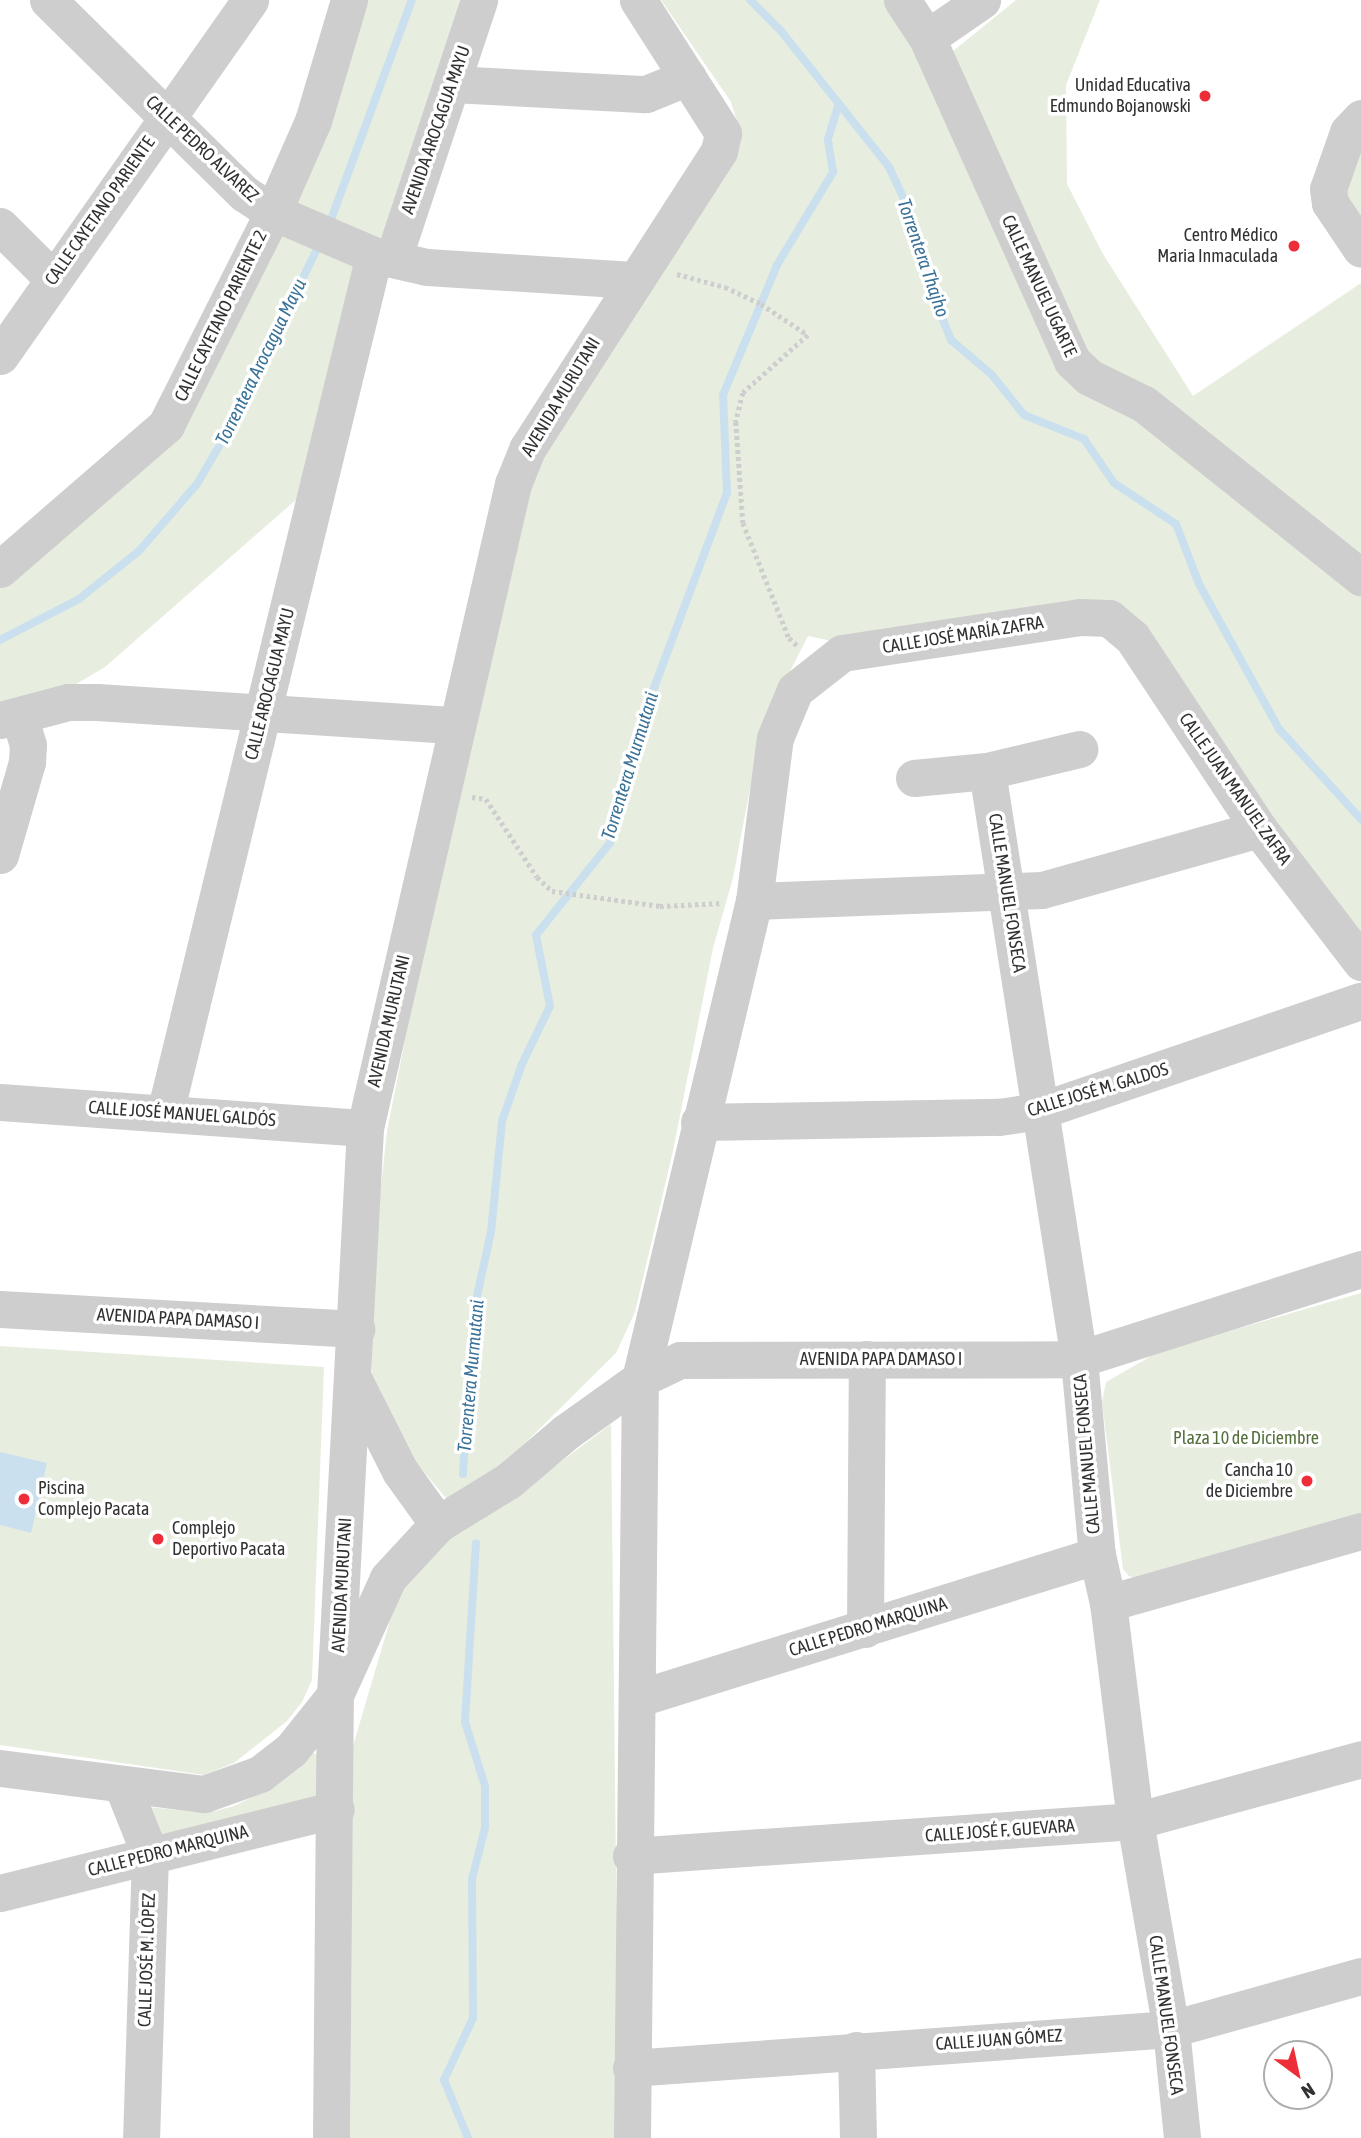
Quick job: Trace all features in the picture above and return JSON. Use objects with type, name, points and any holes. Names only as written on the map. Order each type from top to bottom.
[{"type":"street","name":"CALLE PEDRO ALVAREZ","points":[[48,0],[245,194],[273,212],[383,257],[427,267],[633,280]]},
{"type":"street","name":"CALLE CAYETANO PARIENTE","points":[[0,356],[250,0]]},
{"type":"street","name":"CALLE CAYETANO PARIENTE 2","points":[[0,569],[166,425],[273,212],[313,121],[349,0]]},
{"type":"street","name":"AVENIDA AROCAGUA MAYU","points":[[383,257],[452,84],[479,0]]},
{"type":"street","name":"AVENIDA MURUTANI","points":[[331,2138],[335,1695],[354,1379],[365,1128],[455,725],[513,484],[527,449],[633,280],[719,151],[723,133],[638,0]]},
{"type":"street","name":"CALLE MANUEL UGARTE","points":[[902,0],[927,38],[1072,361],[1089,377],[1144,404],[1361,577]]},
{"type":"street","points":[[927,38],[982,0]]},
{"type":"street","points":[[452,84],[646,94],[688,77]]},
{"type":"street","points":[[1361,118],[1348,131],[1328,189],[1330,203],[1361,249]]},
{"type":"street","points":[[0,226],[53,279]]},
{"type":"street","name":"CALLE AROCAGUA MAYU","points":[[164,1113],[263,715],[383,257]]},
{"type":"street","name":"CALLE JOSÉ MARÍA ZAFRA","points":[[632,2138],[631,1856],[639,1698],[640,1379],[699,1122],[754,901],[775,738],[795,690],[821,666],[842,653],[1080,617],[1109,618]]},
{"type":"street","name":"CALLE JUAN MANUEL ZAFRA","points":[[1109,618],[1132,637],[1259,829],[1361,962]]},
{"type":"street","points":[[0,855],[27,762],[28,745],[10,719],[68,702],[455,725]]},
{"type":"street","points":[[915,778],[986,771],[1079,749]]},
{"type":"street","name":"CALLE MANUEL FONSECA","points":[[986,771],[1008,894],[1079,1359],[1097,1555],[1108,1603],[1135,1821],[1171,2029],[1182,2138]]},
{"type":"street","points":[[754,901],[1008,894],[1042,890],[1259,829]]},
{"type":"street","name":"CALLE JOSÉ M. GALDOS","points":[[699,1122],[999,1117],[1040,1111],[1361,1001]]},
{"type":"street","name":"CALLE JOSÉ MANUEL GALDÓS","points":[[0,1101],[365,1128]]},
{"type":"street","name":"AVENIDA PAPA DAMASO I","points":[[335,1695],[388,1578],[438,1524],[508,1481],[566,1432],[640,1379],[680,1360],[1079,1359],[1361,1269]]},
{"type":"street","name":"AVENIDA PAPA DAMASO I","points":[[0,1309],[356,1329]]},
{"type":"street","points":[[864,1629],[867,1359]]},
{"type":"street","points":[[354,1379],[400,1471],[438,1524]]},
{"type":"street","points":[[1108,1603],[1361,1531]]},
{"type":"street","name":"CALLE PEDRO MARQUINA","points":[[639,1698],[1097,1555]]},
{"type":"street","points":[[0,1768],[123,1787],[204,1794],[233,1787],[260,1774],[291,1750],[335,1695]]},
{"type":"street","name":"CALLE JOSÉ F. GUEVARA","points":[[631,1856],[1135,1821],[1361,1759]]},
{"type":"street","name":"CALLE JOSÉ M. LÓPEZ","points":[[123,1787],[150,1856],[141,2138]]},
{"type":"street","name":"CALLE PEDRO MARQUINA","points":[[0,1893],[336,1809]]},
{"type":"street","name":"CALLE JUAN GÓMEZ","points":[[631,2068],[1171,2029],[1361,1976]]},
{"type":"street","points":[[856,2050],[858,2138]]},
{"type":"path","points":[[633,280],[684,273],[761,304],[808,335],[743,393],[736,422],[743,523],[789,638],[821,666]]},
{"type":"path","points":[[440,793],[486,799],[537,877],[552,891],[660,906],[754,901]]},
{"type":"green space","points":[[366,0],[467,0],[389,234],[372,240],[300,207],[295,198]]},
{"type":"green space","points":[[661,0],[884,0],[914,48],[1067,377],[1135,407],[1361,589],[1361,951],[1111,606],[832,641],[808,636],[762,726],[733,878],[713,948],[673,1151],[635,1312],[616,1353],[510,1458],[451,1504],[418,1465],[372,1374],[368,1305],[387,1131],[465,737],[532,471],[740,131],[731,102]]},
{"type":"green space","points":[[1016,0],[1100,0],[1066,85],[1067,184],[1103,254],[1193,396],[1361,283],[1361,560],[1085,358],[947,56]]},
{"type":"green space","points":[[1361,141],[1361,225],[1339,194]]},
{"type":"green space","points":[[287,233],[355,267],[306,491],[105,667],[66,690],[0,705],[0,588],[163,445],[273,239]]},
{"type":"green space","name":"Plaza 10 de Diciembre","points":[[1361,1293],[1361,1517],[1140,1580],[1129,1576],[1123,1569],[1102,1402],[1106,1382],[1160,1351]]},
{"type":"green space","name":"Complejo Deportivo Pacata","points":[[0,1346],[324,1367],[312,1680],[302,1702],[287,1721],[234,1763],[204,1775],[0,1745]]},
{"type":"green space","points":[[611,1424],[619,2138],[350,2138],[353,1746],[401,1583],[443,1539],[506,1503]]},
{"type":"green space","points":[[313,1753],[320,1756],[320,1802],[157,1840],[148,1807],[208,1813],[234,1806],[276,1785]]},
{"type":"water","name":"Piscina Complejo Pacata","points":[[0,1452],[47,1463],[31,1533],[0,1525]]},
{"type":"waterway","name":"Torrentera Arocagua Mayu","points":[[329,225],[412,0]]},
{"type":"waterway","name":"Torrentera Thajho","points":[[750,0],[781,31],[889,167],[910,212],[926,277],[951,340],[992,375],[1024,415],[1084,439],[1114,483],[1176,524],[1199,584],[1279,729],[1361,819]]},
{"type":"waterway","name":"Torrentera Murmutani","points":[[463,1474],[472,1319],[491,1232],[502,1121],[522,1064],[550,1006],[536,935],[610,843],[648,704],[727,493],[723,395],[777,265],[833,172],[828,139],[839,104]]},
{"type":"waterway","name":"Torrentera Arocagua Mayu","points":[[0,640],[79,599],[139,551],[197,484],[232,424],[320,243]]},
{"type":"waterway","name":"Torrentera Murmutani","points":[[468,2138],[444,2080],[473,2018],[472,1879],[485,1828],[485,1786],[465,1722],[476,1543]]},
{"type":"place","name":"Unidad Educativa Edmundo Bojanowski","points":[[1205,96]]},
{"type":"place","name":"Centro Médico Maria Inmaculada","points":[[1294,246]]},
{"type":"place","name":"Cancha 10 de Diciembre","points":[[1307,1481]]},
{"type":"place","name":"Piscina Complejo Pacata","points":[[24,1499]]},
{"type":"place","name":"Complejo Deportivo Pacata","points":[[158,1539]]}]
